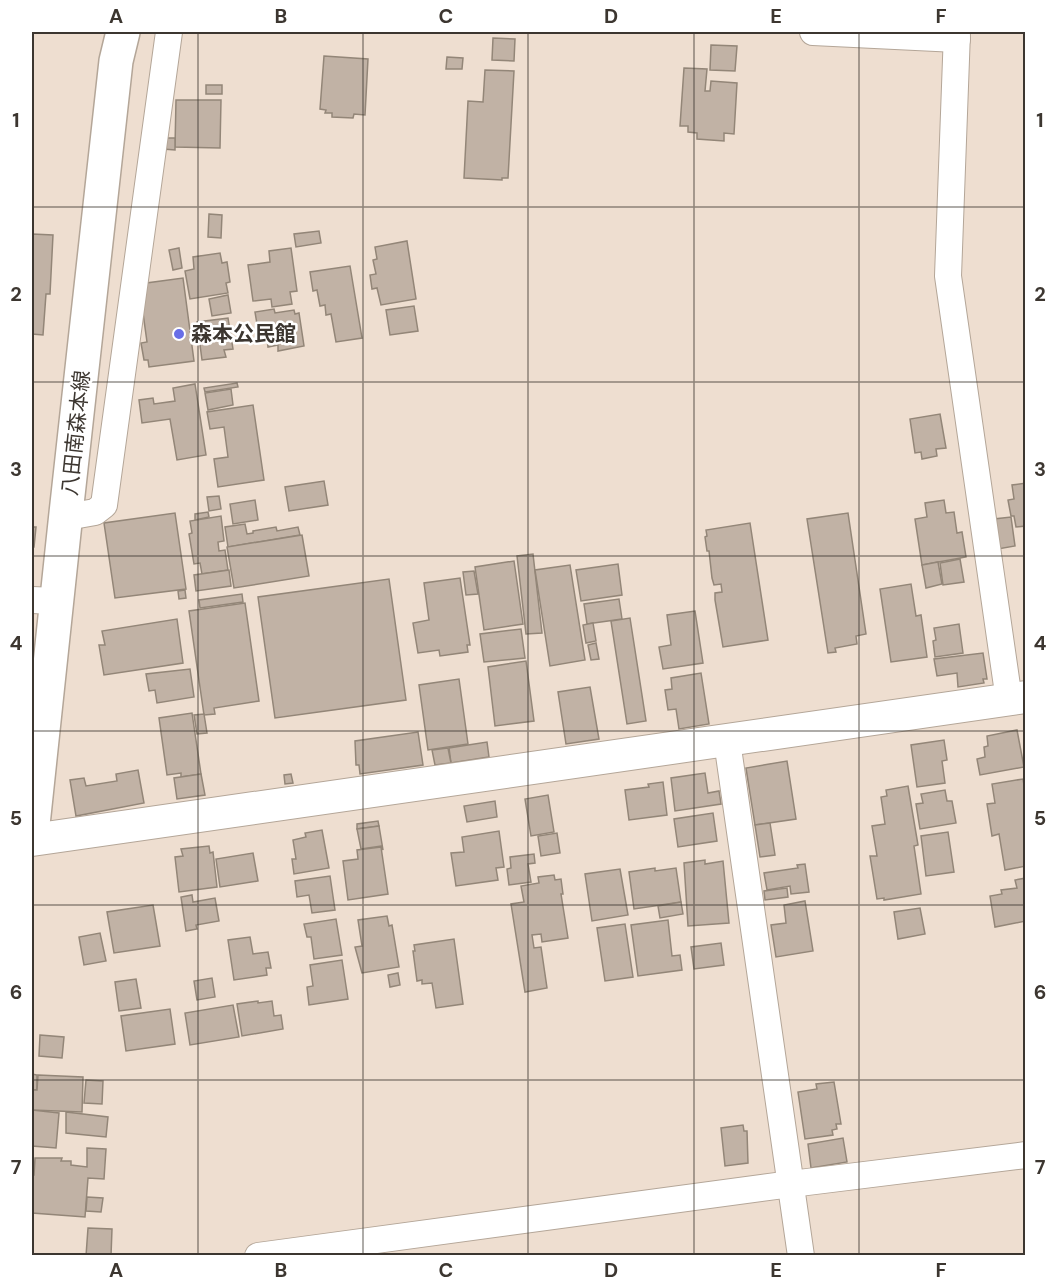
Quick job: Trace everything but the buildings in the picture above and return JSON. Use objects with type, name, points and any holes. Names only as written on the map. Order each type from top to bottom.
[{"type":"main road","name":"八田南森本線","points":[[32,834],[43,600],[67,516],[120,46]]},
{"type":"street","points":[[67,516],[95,512],[104,505],[169,32]]},
{"type":"street","points":[[32,840],[1017,699],[948,276],[957,35],[813,32]]},
{"type":"street","points":[[727,741],[801,1256]]},
{"type":"street","points":[[258,1256],[791,1184],[1026,1155]]},
{"type":"place","name":"森本公民館","points":[[179,334]]}]
